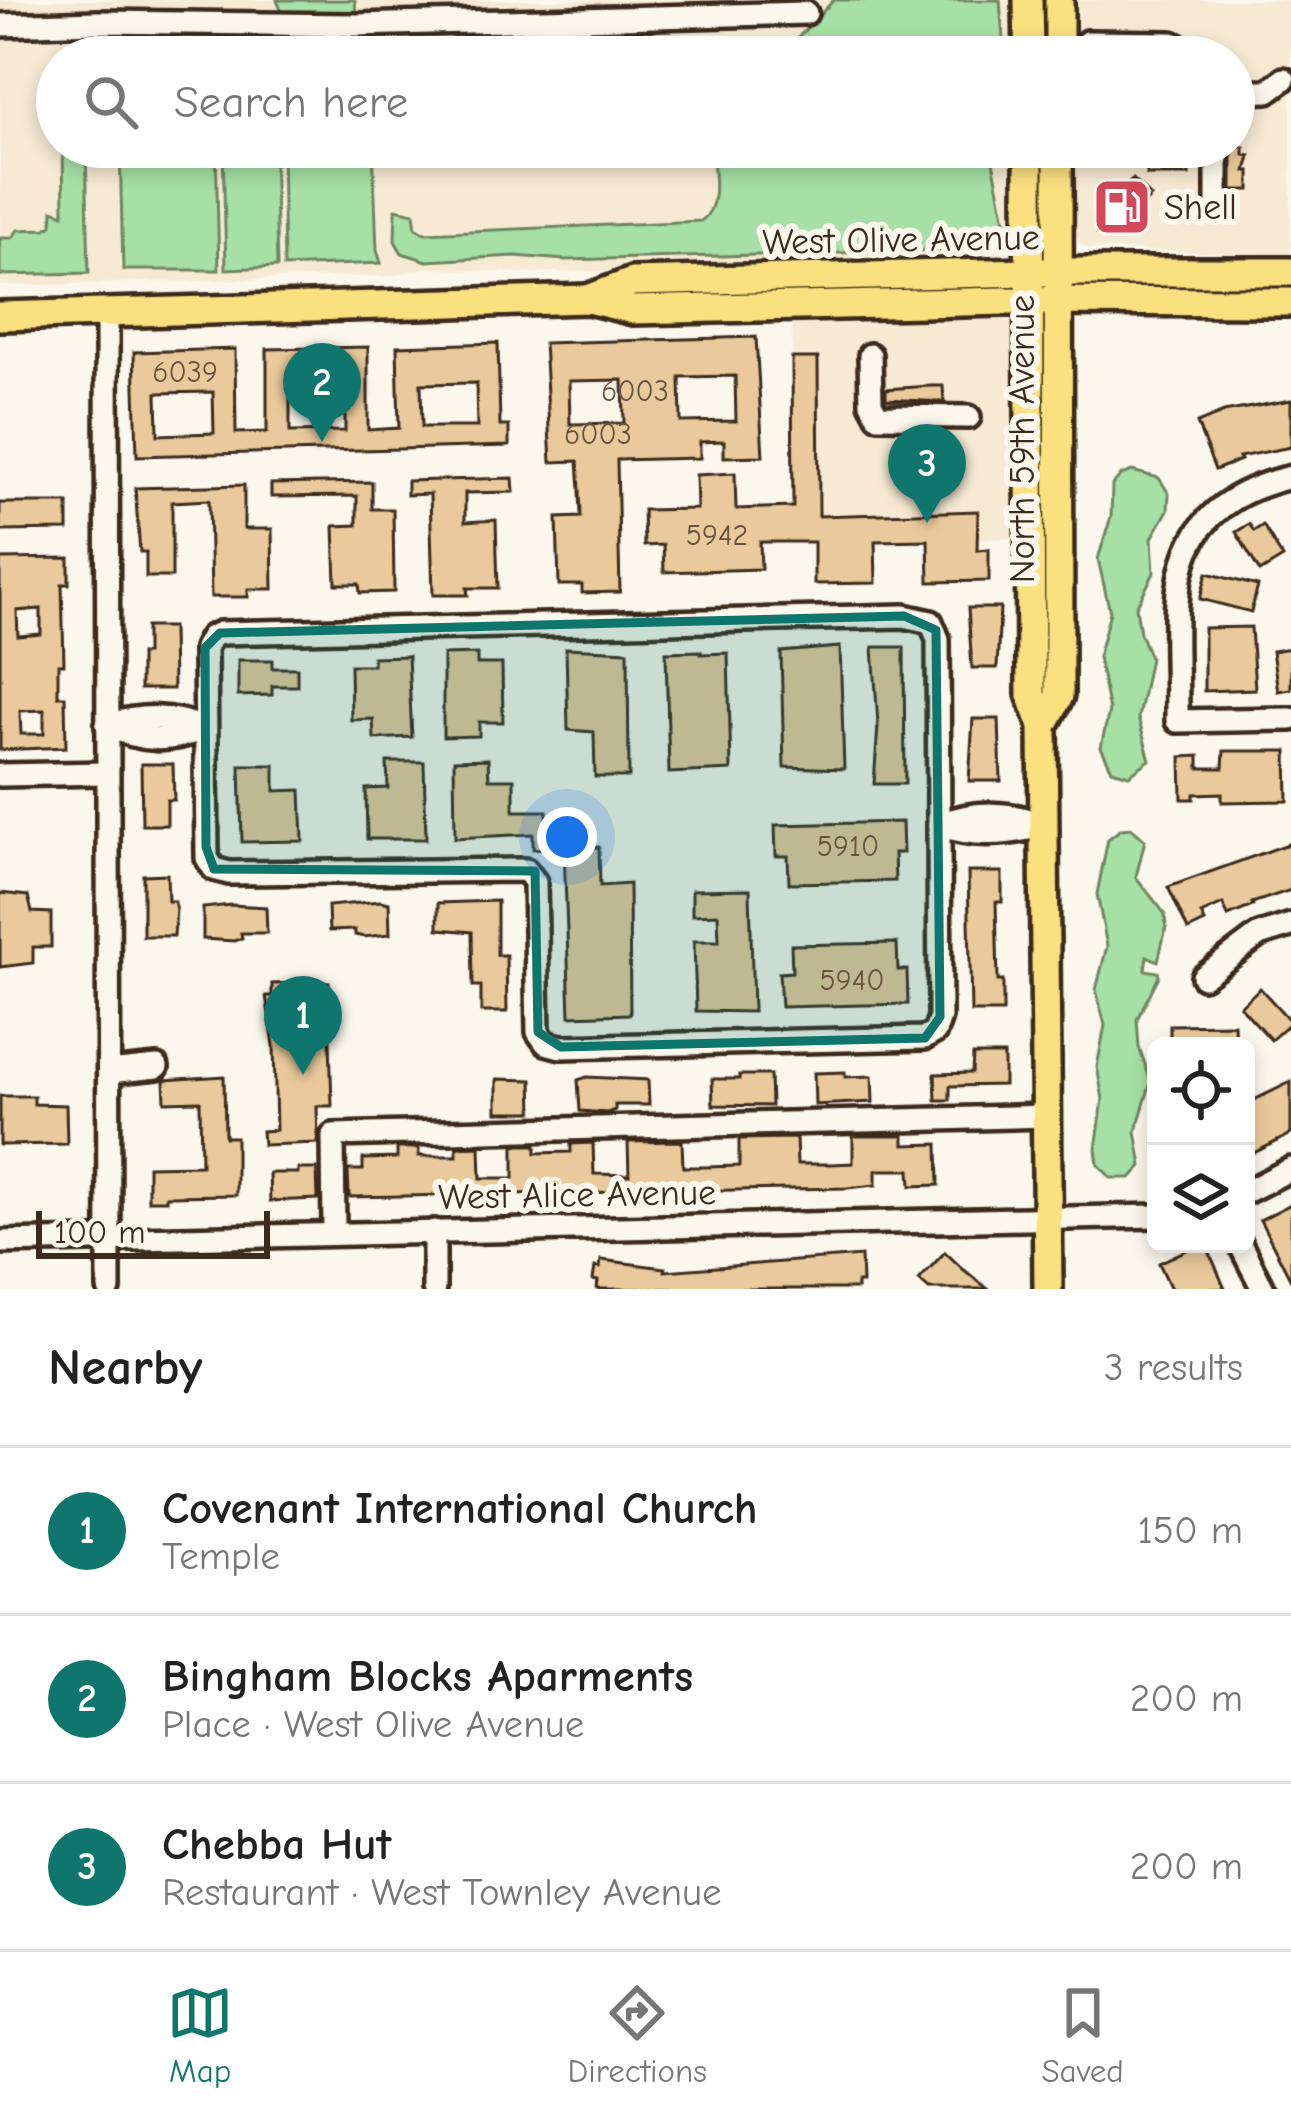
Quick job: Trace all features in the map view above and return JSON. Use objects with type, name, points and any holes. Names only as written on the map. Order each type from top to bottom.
[{"type":"main road","points":[[1028,0],[1029,36]]},
{"type":"main road","points":[[1059,0],[1059,36]]},
{"type":"main road","name":"North 59th Avenue","points":[[1029,168],[1031,694],[1043,726],[1048,1289]]},
{"type":"main road","name":"North 59th Avenue","points":[[1043,726],[1059,696],[1058,168]]},
{"type":"main road","name":"West Olive Avenue","points":[[0,316],[588,299],[633,310],[1291,272]]},
{"type":"main road","name":"West Olive Avenue","points":[[1058,286],[1291,302]]},
{"type":"street","points":[[0,25],[356,25],[806,14]]},
{"type":"street","points":[[1255,78],[1283,79],[1268,91],[1255,91]]},
{"type":"street","points":[[1217,168],[1217,205]]},
{"type":"street","points":[[107,313],[109,1289]]},
{"type":"street","points":[[870,355],[871,403],[878,416],[969,417]]},
{"type":"street","points":[[1291,477],[1236,494],[1201,527],[1183,560],[1178,582],[1177,721],[1291,719]]},
{"type":"street","points":[[920,616],[931,622],[938,639],[939,825],[940,1017],[935,1032],[925,1038],[561,1048],[546,1043],[538,1032],[535,882],[526,870],[229,873],[214,869],[206,847],[205,649],[211,637],[220,633],[920,616]]},
{"type":"street","points":[[107,725],[132,718],[180,717],[205,729]]},
{"type":"street","points":[[0,775],[107,773]]},
{"type":"street","points":[[939,825],[960,815],[1016,815],[1044,825]]},
{"type":"street","points":[[1203,977],[1259,935],[1291,925]]},
{"type":"street","points":[[109,1072],[157,1067]]},
{"type":"street","points":[[334,1234],[333,1135],[1047,1116]]},
{"type":"street","points":[[1255,1187],[1291,1169]]},
{"type":"street","name":"West Alice Avenue","points":[[0,1242],[1147,1216]]},
{"type":"street","points":[[434,1232],[434,1289]]},
{"type":"street","points":[[1245,1253],[1263,1289]]},
{"type":"highlighted area","points":[[904,616],[936,630],[940,1017],[925,1038],[561,1047],[538,1032],[535,871],[214,869],[206,847],[205,648],[220,633]]},
{"type":"shaded area","points":[[0,0],[1014,0],[1014,36],[36,36],[36,168],[1013,168],[1011,243],[1006,253],[989,261],[954,255],[882,255],[842,264],[524,273],[426,268],[391,276],[0,286]]},
{"type":"shaded area","points":[[1076,0],[1291,0],[1291,255],[1081,245],[1072,229],[1076,168],[1255,168],[1255,36],[1073,36]]},
{"type":"shaded area","points":[[792,314],[1010,322],[1019,343],[1012,395],[1012,471],[1021,538],[794,542]]},
{"type":"green space","points":[[277,0],[355,0],[356,14],[282,13]]},
{"type":"green space","points":[[834,0],[1000,0],[1003,36],[799,36]]},
{"type":"green space","points":[[150,32],[212,32],[212,36],[150,36]]},
{"type":"green space","points":[[280,34],[355,36],[280,36]]},
{"type":"green space","points":[[63,168],[86,168],[89,273],[0,275],[0,238],[12,238],[18,230],[46,229],[52,225],[53,210],[64,214]]},
{"type":"green space","points":[[121,168],[217,168],[219,270],[123,270]]},
{"type":"green space","points":[[224,168],[275,168],[277,267],[226,269]]},
{"type":"green space","points":[[282,168],[374,168],[381,263],[284,267]]},
{"type":"green space","points":[[713,168],[994,168],[1008,235],[992,249],[565,260],[515,256],[427,261],[402,253],[395,241],[396,209],[414,213],[416,228],[425,233],[701,221],[712,206]]},
{"type":"green space","points":[[1132,471],[1159,478],[1169,494],[1168,510],[1152,538],[1154,573],[1136,607],[1150,658],[1138,718],[1150,760],[1129,775],[1112,770],[1101,747],[1109,711],[1098,657],[1110,612],[1098,559],[1111,517],[1112,485]]},
{"type":"green space","points":[[1131,828],[1145,840],[1136,877],[1165,914],[1166,928],[1158,961],[1147,956],[1145,970],[1159,976],[1137,1019],[1147,1070],[1147,1095],[1136,1131],[1142,1166],[1131,1178],[1111,1178],[1098,1164],[1096,1149],[1103,1099],[1097,1067],[1105,1025],[1096,990],[1107,946],[1097,894],[1108,839]]},
{"type":"building","points":[[1147,168],[1202,168],[1189,169],[1189,175],[1147,175]]},
{"type":"building","points":[[1232,168],[1247,168],[1250,190],[1232,190]]},
{"type":"building","name":"Shell","points":[[1133,179],[1151,197],[1111,236],[1094,218]]},
{"type":"building","points":[[756,337],[763,456],[724,457],[724,441],[700,442],[700,458],[617,460],[620,592],[582,593],[582,585],[559,585],[557,518],[581,517],[580,490],[578,461],[551,462],[544,343]],"holes":[[[735,376],[736,421],[681,422],[680,377]],[[623,380],[624,423],[570,424],[569,381]]]},
{"type":"building","points":[[498,343],[500,426],[509,426],[509,446],[137,456],[134,352],[235,349],[236,433],[267,432],[267,349],[368,347],[368,430],[399,428],[397,346]],"holes":[[[476,383],[477,427],[422,427],[421,384]],[[345,386],[345,431],[290,432],[290,387]],[[213,392],[214,433],[158,435],[157,393]]]},
{"type":"building","points":[[792,358],[818,358],[819,516],[978,511],[977,550],[989,549],[989,581],[929,582],[928,540],[875,541],[876,583],[814,584],[814,542],[760,542],[761,569],[664,572],[663,545],[644,546],[643,510],[697,509],[696,475],[735,473],[736,509],[793,507]]},
{"type":"building","points":[[943,386],[944,402],[886,399],[886,389]]},
{"type":"building","points":[[1291,400],[1291,447],[1239,457],[1241,460],[1215,470],[1197,423],[1224,412]]},
{"type":"building","points":[[513,478],[514,492],[465,493],[465,522],[496,520],[498,588],[467,588],[468,595],[433,595],[430,494],[407,495],[407,481]]},
{"type":"building","points":[[372,482],[372,509],[393,509],[394,592],[360,593],[359,584],[336,584],[334,526],[357,525],[357,496],[271,497],[271,484]]},
{"type":"building","points":[[244,485],[244,529],[272,529],[273,589],[248,589],[248,597],[211,597],[209,500],[172,502],[172,577],[146,577],[135,488]]},
{"type":"building","points":[[0,503],[68,503],[68,530],[0,531]]},
{"type":"building","points":[[1249,524],[1254,531],[1263,525],[1283,558],[1260,572],[1236,532]]},
{"type":"building","points":[[69,558],[69,584],[62,584],[64,664],[58,664],[58,696],[65,696],[66,747],[0,750],[0,559]],"holes":[[[41,609],[41,634],[18,636],[17,611]],[[44,710],[44,734],[21,734],[20,711]]]},
{"type":"building","points":[[1207,573],[1258,586],[1251,612],[1200,599]]},
{"type":"building","points":[[968,608],[1000,608],[997,668],[972,668]]},
{"type":"building","points":[[146,627],[172,627],[173,689],[140,689]]},
{"type":"building","points":[[1251,627],[1255,689],[1204,691],[1204,628]]},
{"type":"building","points":[[840,647],[844,769],[784,767],[781,652]]},
{"type":"building","points":[[873,647],[904,647],[905,784],[874,784],[878,725]]},
{"type":"building","points":[[566,648],[628,651],[629,777],[595,777],[594,732],[568,730]]},
{"type":"building","points":[[1291,648],[1291,689],[1278,691],[1272,651]]},
{"type":"building","points":[[666,652],[728,653],[731,770],[669,773]]},
{"type":"building","points":[[477,654],[477,664],[502,664],[503,722],[479,722],[479,736],[443,737],[443,655]]},
{"type":"building","points":[[408,656],[412,737],[374,739],[373,719],[351,720],[350,665],[373,665],[373,657]]},
{"type":"building","points":[[238,660],[272,660],[272,668],[297,668],[297,686],[272,686],[272,695],[238,696]]},
{"type":"building","points":[[973,719],[999,719],[1001,781],[969,781]]},
{"type":"building","points":[[1224,751],[1287,751],[1288,801],[1222,802],[1222,793],[1182,799],[1181,757],[1199,756],[1199,768],[1223,768]]},
{"type":"building","points":[[488,759],[489,779],[514,779],[514,811],[547,811],[547,848],[533,849],[533,834],[455,838],[454,760]]},
{"type":"building","points":[[387,762],[424,762],[426,839],[367,839],[366,789],[388,788]]},
{"type":"building","points":[[141,764],[173,764],[174,800],[167,800],[167,825],[142,825]]},
{"type":"building","points":[[240,765],[275,765],[275,791],[301,790],[303,841],[242,842]]},
{"type":"building","points":[[902,822],[903,853],[894,853],[895,881],[789,883],[788,856],[776,856],[775,825]]},
{"type":"building","points":[[1291,843],[1291,890],[1228,916],[1223,904],[1201,914],[1205,922],[1188,930],[1168,887]]},
{"type":"building","points":[[599,847],[600,886],[629,884],[630,1014],[570,1016],[564,848]]},
{"type":"building","points":[[968,872],[1002,872],[1002,902],[996,902],[1003,1012],[971,1012]]},
{"type":"building","points":[[167,874],[168,901],[174,901],[176,909],[174,936],[143,936],[143,875]]},
{"type":"building","points":[[750,889],[753,1012],[696,1011],[694,941],[719,941],[718,914],[692,915],[692,890]]},
{"type":"building","points":[[0,893],[28,896],[32,912],[51,913],[51,947],[33,947],[33,963],[0,967]]},
{"type":"building","points":[[497,901],[497,955],[506,955],[507,1012],[481,1012],[481,986],[473,986],[472,932],[438,929],[438,903]]},
{"type":"building","points":[[389,903],[390,934],[364,937],[355,935],[355,930],[329,931],[328,906]]},
{"type":"building","points":[[266,907],[267,933],[241,933],[242,938],[234,941],[203,939],[203,908]]},
{"type":"building","points":[[897,943],[898,970],[907,970],[908,1004],[781,1007],[779,973],[792,972],[791,945]]},
{"type":"building","points":[[329,982],[329,994],[336,994],[336,1008],[329,1008],[332,1106],[317,1106],[318,1143],[263,1145],[262,1131],[276,1130],[274,1045],[266,996],[272,996],[272,984]]},
{"type":"building","points":[[1260,988],[1291,1022],[1271,1040],[1240,1006]]},
{"type":"building","points":[[1234,1024],[1235,1037],[1170,1037],[1170,1025]]},
{"type":"building","points":[[973,1055],[1004,1055],[1004,1085],[950,1086],[950,1100],[936,1100],[935,1074],[972,1073]]},
{"type":"building","points":[[845,1072],[845,1077],[872,1076],[873,1102],[815,1105],[814,1073]]},
{"type":"building","points":[[739,1075],[770,1075],[771,1106],[713,1105],[712,1079],[739,1079]]},
{"type":"building","points":[[224,1076],[225,1137],[236,1137],[236,1195],[148,1200],[148,1166],[201,1165],[200,1101],[165,1102],[164,1080]]},
{"type":"building","points":[[497,1079],[532,1080],[533,1112],[497,1112]]},
{"type":"building","points":[[578,1080],[648,1080],[649,1105],[615,1105],[607,1113],[580,1111]]},
{"type":"building","points":[[1291,1082],[1291,1134],[1255,1152],[1255,1145],[1255,1100]]},
{"type":"building","points":[[0,1096],[34,1096],[34,1104],[66,1105],[67,1144],[0,1145]]},
{"type":"building","points":[[853,1136],[904,1136],[904,1145],[938,1144],[939,1185],[911,1186],[910,1170],[876,1170],[876,1185],[847,1188],[349,1197],[348,1170],[363,1170],[363,1159],[397,1158],[397,1148],[419,1148],[419,1156],[457,1156],[457,1147],[480,1146],[481,1178],[514,1178],[514,1145],[536,1145],[536,1153],[571,1152],[571,1144],[593,1143],[594,1174],[629,1175],[628,1142],[682,1141],[683,1167],[705,1167],[739,1166],[739,1139],[796,1138],[797,1164],[831,1164],[853,1163]]},
{"type":"building","points":[[298,1169],[317,1169],[318,1199],[270,1201],[269,1173],[298,1173]]},
{"type":"building","points":[[1291,1204],[1291,1280],[1260,1220]]},
{"type":"building","points":[[945,1252],[988,1289],[929,1289],[919,1280]]},
{"type":"building","points":[[1181,1253],[1210,1253],[1225,1289],[1171,1289],[1159,1263]]},
{"type":"building","points":[[861,1256],[862,1283],[857,1283],[857,1289],[597,1289],[598,1281],[593,1280],[601,1260],[665,1271]]},
{"type":"place","name":"Shell","points":[[1122,207]]},
{"type":"place","name":"Bingham Blocks Aparments","points":[[322,442]]},
{"type":"place","name":"Chebba Hut","points":[[927,523]]},
{"type":"place","name":"Covenant International Church","points":[[303,1075]]}]
